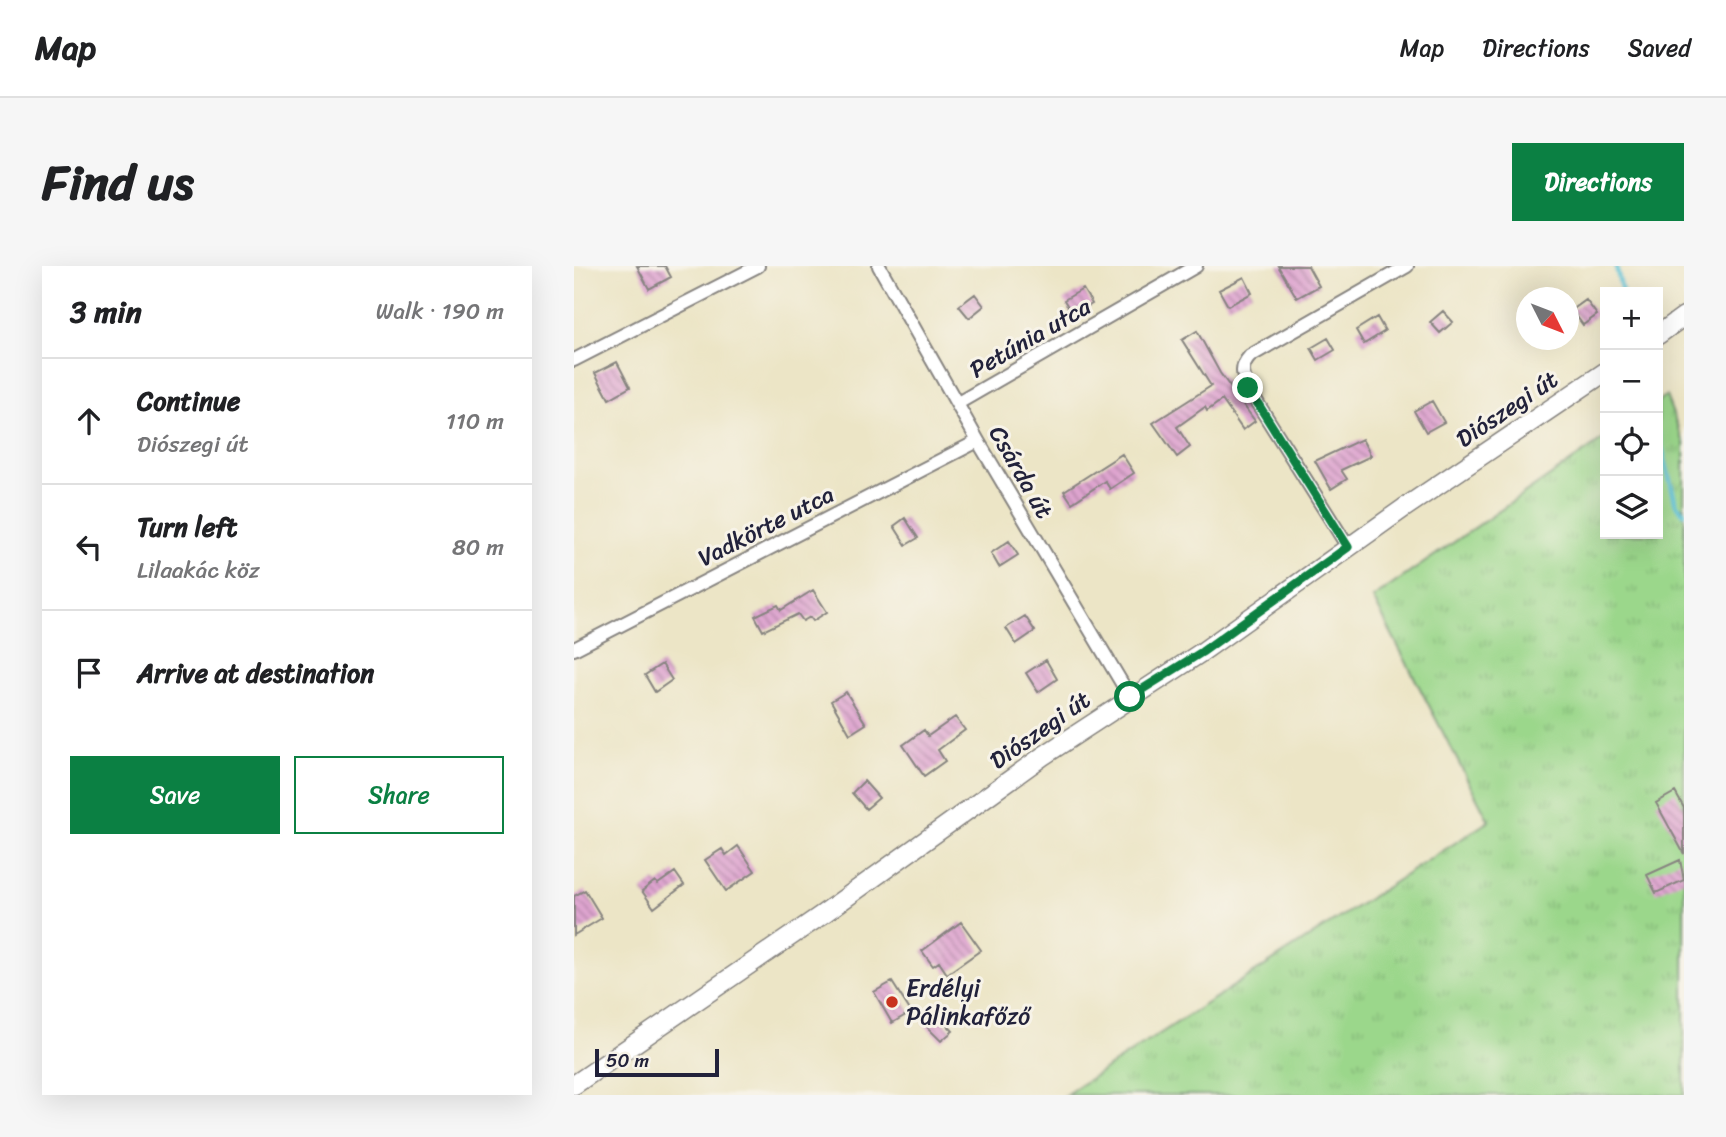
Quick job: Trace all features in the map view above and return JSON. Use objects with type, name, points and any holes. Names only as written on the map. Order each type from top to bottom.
[{"type":"main road","points":[[1663,332],[1684,317]]},
{"type":"main road","name":"Diószegi út","points":[[574,1085],[823,914],[1043,756],[1202,652],[1348,547],[1600,375]]},
{"type":"street","points":[[574,360],[758,266]]},
{"type":"street","name":"Csárda út","points":[[879,266],[978,441],[1130,697]]},
{"type":"street","name":"Petúnia utca","points":[[958,403],[1196,266]]},
{"type":"street","points":[[1348,547],[1248,388],[1242,373],[1244,363],[1250,356],[1407,266]]},
{"type":"street","name":"Vadkörte utca","points":[[574,649],[978,441]]},
{"type":"green space","points":[[1666,396],[1684,443],[1684,1095],[1065,1095],[1489,821],[1373,598],[1600,441],[1600,539],[1663,539],[1663,398]]},
{"type":"building","points":[[637,266],[665,266],[671,277],[649,289]]},
{"type":"building","points":[[1278,266],[1308,266],[1319,286],[1297,298]]},
{"type":"building","points":[[1244,277],[1252,293],[1228,306],[1219,290]]},
{"type":"building","points":[[1083,289],[1092,304],[1073,315],[1064,300]]},
{"type":"building","points":[[975,294],[984,306],[969,318],[959,306]]},
{"type":"building","points":[[1586,300],[1597,315],[1583,325],[1579,320],[1579,305]]},
{"type":"building","points":[[1443,311],[1453,322],[1440,333],[1430,322]]},
{"type":"building","points":[[1377,317],[1385,331],[1364,344],[1356,330]]},
{"type":"building","points":[[1197,331],[1220,373],[1255,421],[1243,430],[1222,400],[1207,411],[1205,407],[1177,427],[1190,447],[1177,457],[1153,423],[1211,386],[1182,340]]},
{"type":"building","points":[[1328,338],[1335,350],[1318,360],[1311,348]]},
{"type":"building","points":[[617,362],[630,387],[609,399],[595,373]]},
{"type":"building","points":[[1432,401],[1444,422],[1426,432],[1414,411]]},
{"type":"building","points":[[1362,439],[1371,456],[1341,470],[1347,479],[1331,489],[1315,461]]},
{"type":"building","points":[[1122,454],[1134,473],[1110,489],[1105,481],[1072,503],[1064,491]]},
{"type":"building","points":[[905,518],[918,538],[906,545],[894,526]]},
{"type":"building","points":[[1009,541],[1018,555],[999,567],[991,553]]},
{"type":"building","points":[[813,590],[827,612],[813,621],[810,617],[803,621],[798,614],[763,631],[755,616],[778,605],[781,610]]},
{"type":"building","points":[[1025,616],[1035,631],[1016,644],[1006,628]]},
{"type":"building","points":[[1046,660],[1057,679],[1038,692],[1026,673]]},
{"type":"building","points":[[662,664],[672,680],[655,692],[645,675]]},
{"type":"building","points":[[846,692],[866,724],[850,734],[831,701]]},
{"type":"building","points":[[955,717],[965,730],[938,750],[945,761],[924,776],[903,745],[924,730],[928,736]]},
{"type":"building","points":[[864,781],[879,798],[866,809],[852,793]]},
{"type":"building","points":[[1675,792],[1684,808],[1684,854],[1656,803]]},
{"type":"building","points":[[738,846],[755,871],[726,891],[705,860],[722,849],[726,855]]},
{"type":"building","points":[[1680,860],[1684,880],[1656,893],[1647,875]]},
{"type":"building","points":[[675,872],[684,885],[654,908],[642,891],[655,881],[658,884]]},
{"type":"building","points":[[585,890],[602,918],[574,935],[574,896]]},
{"type":"building","points":[[961,922],[981,950],[947,974],[939,962],[933,966],[922,951]]},
{"type":"building","name":"Erdélyi Pálinkafőző","points":[[892,982],[911,1012],[892,1023],[874,992]]},
{"type":"building","points":[[934,1011],[953,1031],[941,1041],[922,1022]]},
{"type":"waterway","points":[[1616,266],[1621,287]]},
{"type":"waterway","points":[[1663,453],[1676,504],[1684,513]]},
{"type":"place","name":"Erdélyi Pálinkafőző","points":[[892,1002]]},
{"type":"route","points":[[1130,697],[1202,652],[1348,547],[1248,388]]}]
